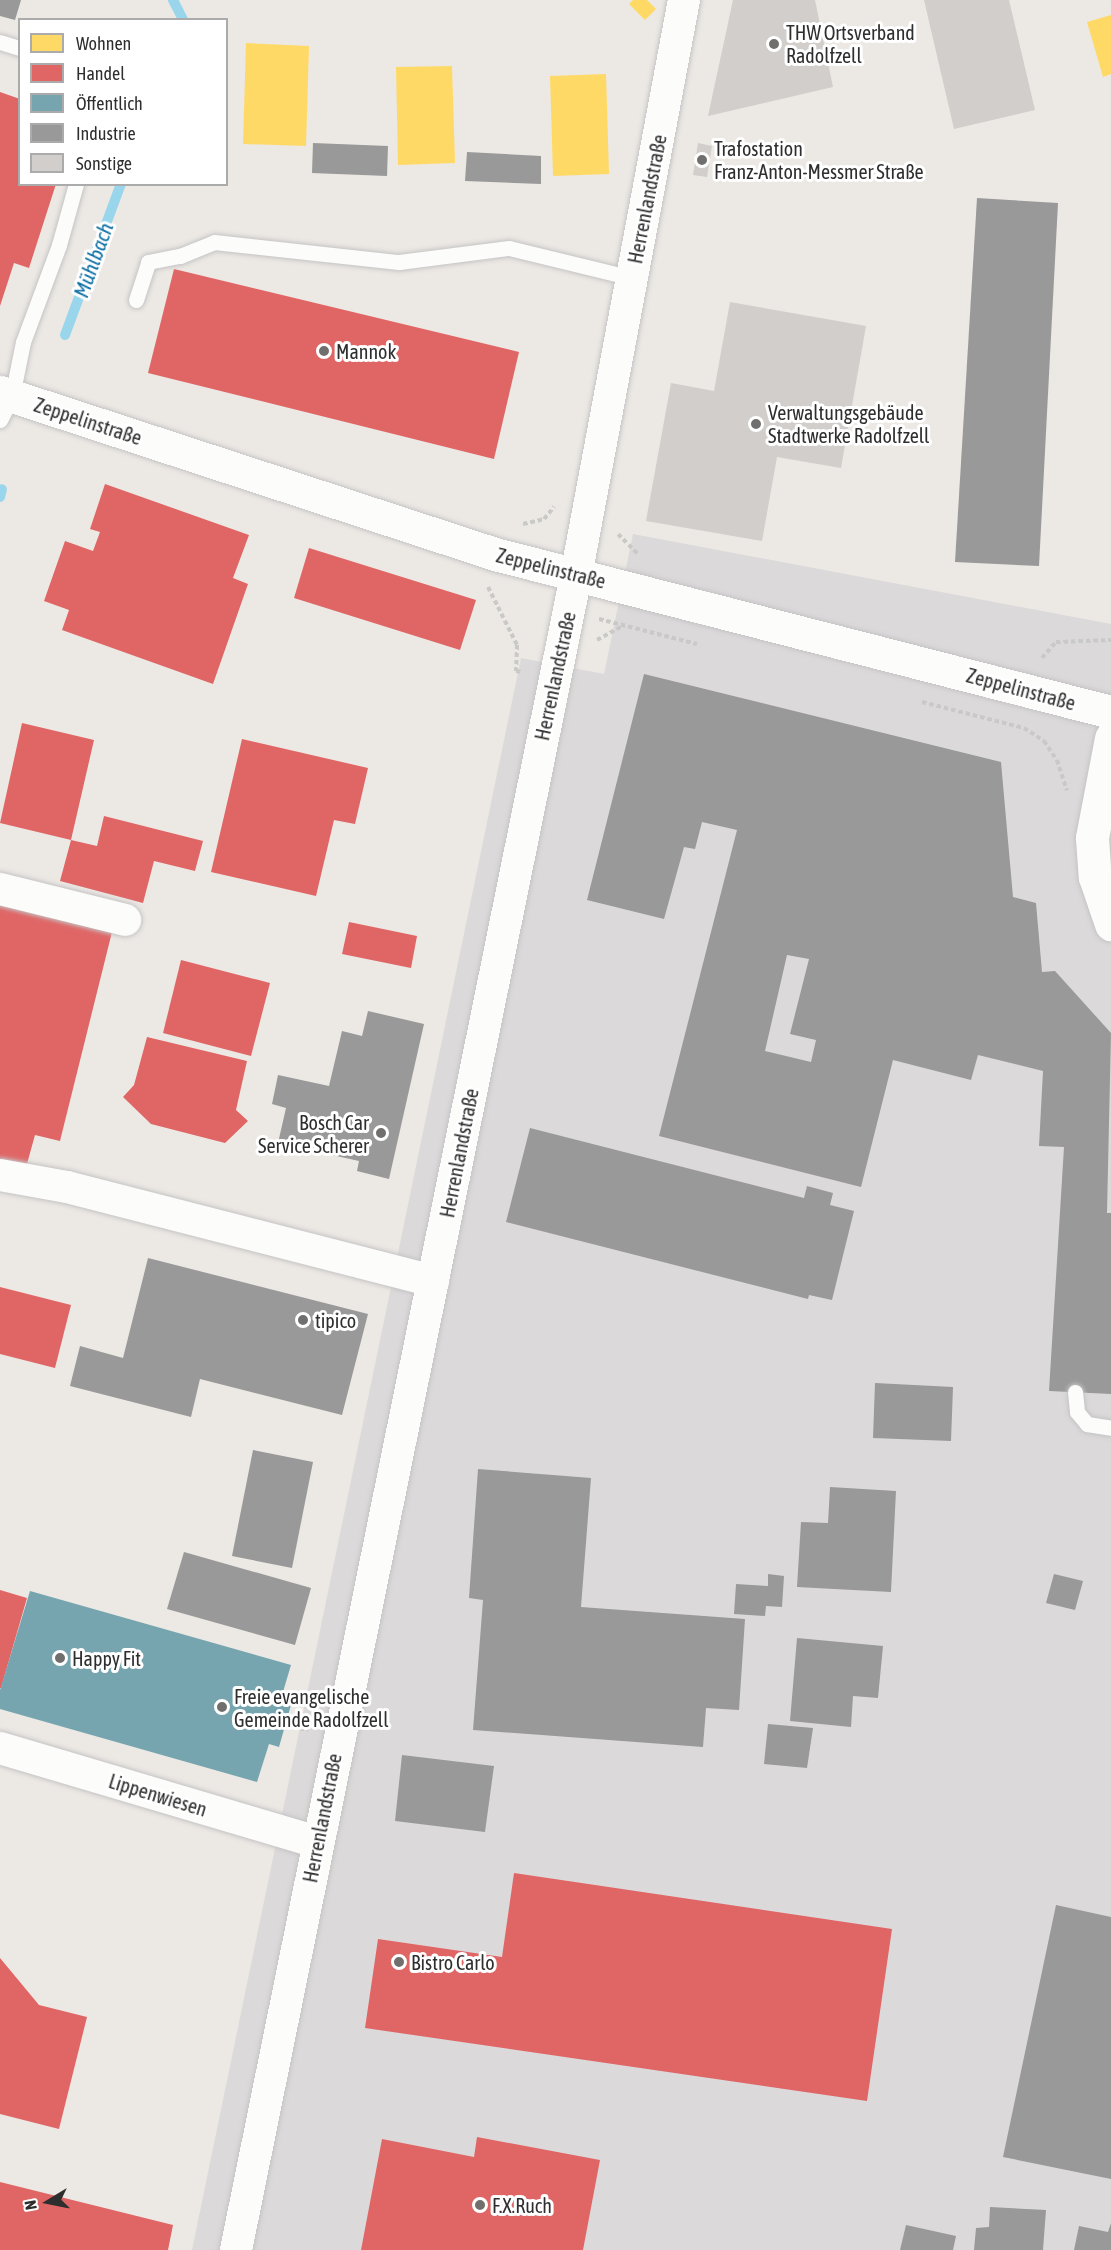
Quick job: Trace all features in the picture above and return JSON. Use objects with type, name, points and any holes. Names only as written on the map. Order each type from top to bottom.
[{"type":"main road","name":"Zeppelinstraße","points":[[4,403],[576,576],[1111,712]]},
{"type":"main road","points":[[1111,738],[1097,798],[1092,838],[1095,877],[1111,924]]},
{"type":"street","name":"Herrenlandstraße","points":[[236,2250],[317,1842],[576,576],[684,0]]},
{"type":"street","points":[[0,889],[125,920]]},
{"type":"street","points":[[0,1175],[67,1187],[433,1281]]},
{"type":"street","name":"Lippenwiesen","points":[[0,1748],[317,1842]]},
{"type":"lane","points":[[0,42],[18,47]]},
{"type":"lane","points":[[4,403],[23,342],[59,245],[75,186]]},
{"type":"lane","points":[[136,300],[148,262],[180,256],[214,242],[399,262],[509,248],[632,278]]},
{"type":"lane","points":[[1075,1392],[1077,1412],[1087,1424],[1111,1428]]},
{"type":"path","points":[[486,585],[517,645],[516,671],[554,678]]},
{"type":"path","points":[[622,626],[706,646]]},
{"type":"path","points":[[1042,658],[1056,642],[1111,640]]},
{"type":"path","points":[[911,699],[1024,728],[1044,741],[1057,760],[1065,789],[1097,798]]},
{"type":"shaded area","points":[[633,534],[1111,624],[1111,2250],[192,2250],[521,658],[604,674]]},
{"type":"building: Wohnen","points":[[633,0],[647,0],[656,9],[645,20],[629,4]]},
{"type":"building: Wohnen","points":[[1111,15],[1111,74],[1103,77],[1087,22]]},
{"type":"building: Wohnen","points":[[246,43],[309,46],[306,146],[243,144]]},
{"type":"building: Wohnen","points":[[452,66],[455,163],[398,165],[396,67]]},
{"type":"building: Wohnen","points":[[606,74],[609,174],[553,176],[550,76]]},
{"type":"building: Handel","points":[[0,92],[18,98],[18,186],[55,186],[29,268],[14,263],[0,306]]},
{"type":"building: Handel","points":[[174,269],[519,352],[494,459],[148,373]]},
{"type":"building: Handel","points":[[105,484],[249,535],[233,578],[248,584],[213,684],[62,630],[69,610],[44,601],[65,541],[93,551],[100,532],[90,529]]},
{"type":"building: Handel","points":[[309,548],[476,600],[460,650],[294,598]]},
{"type":"building: Handel","points":[[22,723],[94,740],[71,840],[0,823]]},
{"type":"building: Handel","points":[[242,739],[368,768],[355,824],[334,820],[316,896],[211,872]]},
{"type":"building: Handel","points":[[104,816],[203,841],[195,871],[154,861],[143,903],[60,881],[71,840],[97,846]]},
{"type":"building: Handel","points":[[0,899],[113,928],[60,1141],[35,1135],[25,1171],[0,1165]]},
{"type":"building: Handel","points":[[349,922],[417,936],[411,968],[342,954]]},
{"type":"building: Handel","points":[[181,960],[270,983],[251,1056],[163,1033]]},
{"type":"building: Handel","points":[[147,1037],[247,1061],[236,1110],[248,1121],[225,1143],[151,1124],[123,1097],[134,1085]]},
{"type":"building: Handel","points":[[0,1287],[71,1305],[55,1368],[0,1354]]},
{"type":"building: Handel","points":[[0,1590],[27,1598],[1,1688],[0,1688]]},
{"type":"building: Handel","points":[[514,1873],[892,1929],[867,2101],[365,2028],[378,1939],[502,1957]]},
{"type":"building: Handel","points":[[0,1958],[39,2005],[87,2017],[59,2129],[0,2114]]},
{"type":"building: Handel","name":"F.X.Ruch","points":[[477,2137],[600,2160],[583,2250],[361,2250],[382,2139],[474,2157]]},
{"type":"building: Handel","points":[[0,2182],[173,2225],[168,2250],[0,2250]]},
{"type":"building: Öffentlich","points":[[30,1591],[291,1665],[280,1702],[291,1705],[279,1747],[269,1744],[257,1782],[0,1709],[0,1690]]},
{"type":"building: Industrie","points":[[0,0],[21,0],[15,20],[0,16]]},
{"type":"building: Industrie","points":[[313,143],[388,146],[387,176],[312,173]]},
{"type":"building: Industrie","points":[[467,152],[541,156],[541,184],[465,181]]},
{"type":"building: Industrie","points":[[977,198],[1058,203],[1039,566],[955,562]]},
{"type":"building: Industrie","points":[[644,674],[1001,762],[1013,897],[1036,903],[1042,972],[1055,971],[1111,1033],[1107,1213],[1111,1213],[1111,1394],[1049,1391],[1064,1147],[1039,1146],[1043,1071],[978,1055],[971,1080],[893,1060],[861,1187],[659,1136],[737,830],[702,822],[695,849],[684,847],[664,919],[587,900]],"holes":[[[787,955],[809,959],[790,1034],[816,1040],[811,1062],[765,1051]]]},
{"type":"building: Industrie","points":[[368,1011],[424,1024],[389,1179],[357,1171],[359,1161],[278,1143],[286,1108],[272,1104],[278,1075],[329,1086],[342,1031],[362,1036]]},
{"type":"building: Industrie","points":[[530,1128],[804,1198],[807,1186],[833,1193],[830,1205],[854,1211],[832,1300],[809,1295],[808,1299],[506,1222]]},
{"type":"building: Industrie","points":[[148,1258],[368,1314],[342,1415],[200,1379],[191,1417],[70,1386],[80,1346],[123,1358]]},
{"type":"building: Industrie","points":[[875,1383],[953,1387],[951,1441],[873,1438]]},
{"type":"building: Industrie","points":[[253,1450],[313,1462],[292,1568],[232,1556]]},
{"type":"building: Industrie","points":[[478,1469],[591,1478],[581,1607],[745,1619],[739,1710],[706,1708],[703,1747],[473,1730],[483,1600],[469,1598]]},
{"type":"building: Industrie","points":[[830,1487],[896,1491],[891,1592],[797,1587],[801,1522],[828,1523]]},
{"type":"building: Industrie","points":[[184,1552],[311,1588],[295,1645],[167,1609]]},
{"type":"building: Industrie","points":[[768,1574],[784,1576],[782,1607],[766,1606],[765,1616],[734,1614],[736,1584],[768,1586]]},
{"type":"building: Industrie","points":[[1054,1574],[1083,1581],[1075,1610],[1046,1603]]},
{"type":"building: Industrie","points":[[797,1638],[883,1646],[878,1698],[853,1696],[851,1727],[790,1721]]},
{"type":"building: Industrie","points":[[768,1724],[813,1728],[807,1768],[764,1764]]},
{"type":"building: Industrie","points":[[402,1755],[494,1766],[485,1832],[395,1821]]},
{"type":"building: Industrie","points":[[1056,1905],[1111,1917],[1111,2179],[1003,2157]]},
{"type":"building: Industrie","points":[[990,2207],[1046,2210],[1043,2250],[974,2250],[976,2228],[989,2227]]},
{"type":"building: Industrie","points":[[1111,2223],[1111,2250],[1074,2250],[1079,2226],[1108,2232]]},
{"type":"building: Industrie","points":[[906,2225],[956,2236],[953,2250],[900,2250]]},
{"type":"building: Sonstige","name":"THW Ortsverband Radolfzell","points":[[733,0],[815,0],[833,87],[708,116]]},
{"type":"building: Sonstige","name":"THW Ortsverband Radolfzell","points":[[924,0],[1009,0],[1035,110],[954,129]]},
{"type":"building: Sonstige","name":"Trafostation Franz-Anton-Messmer Straße","points":[[698,143],[712,146],[707,177],[693,175]]},
{"type":"building: Sonstige","name":"Verwaltungsgebäude Stadtwerke Radolfzell","points":[[730,302],[866,326],[841,468],[777,457],[762,541],[646,521],[671,383],[714,391]]},
{"type":"waterway","name":"Mühlbach","points":[[173,0],[182,18]]},
{"type":"waterway","name":"Mühlbach","points":[[65,335],[120,186]]},
{"type":"waterway","name":"Mühlbach","points":[[0,497],[2,489]]},
{"type":"place","name":"THW Ortsverband Radolfzell","points":[[774,44]]},
{"type":"place","name":"Trafostation Franz-Anton-Messmer Straße","points":[[702,160]]},
{"type":"place","name":"Mannok","points":[[324,351]]},
{"type":"place","name":"Verwaltungsgebäude Stadtwerke Radolfzell","points":[[756,424]]},
{"type":"place","name":"Bosch Car Service Scherer","points":[[381,1133]]},
{"type":"place","name":"tipico","points":[[303,1320]]},
{"type":"place","name":"Happy Fit","points":[[60,1658]]},
{"type":"place","name":"Freie evangelische Gemeinde Radolfzell","points":[[222,1707]]},
{"type":"place","name":"Bistro Carlo","points":[[399,1962]]},
{"type":"place","name":"F.X.Ruch","points":[[480,2205]]}]
